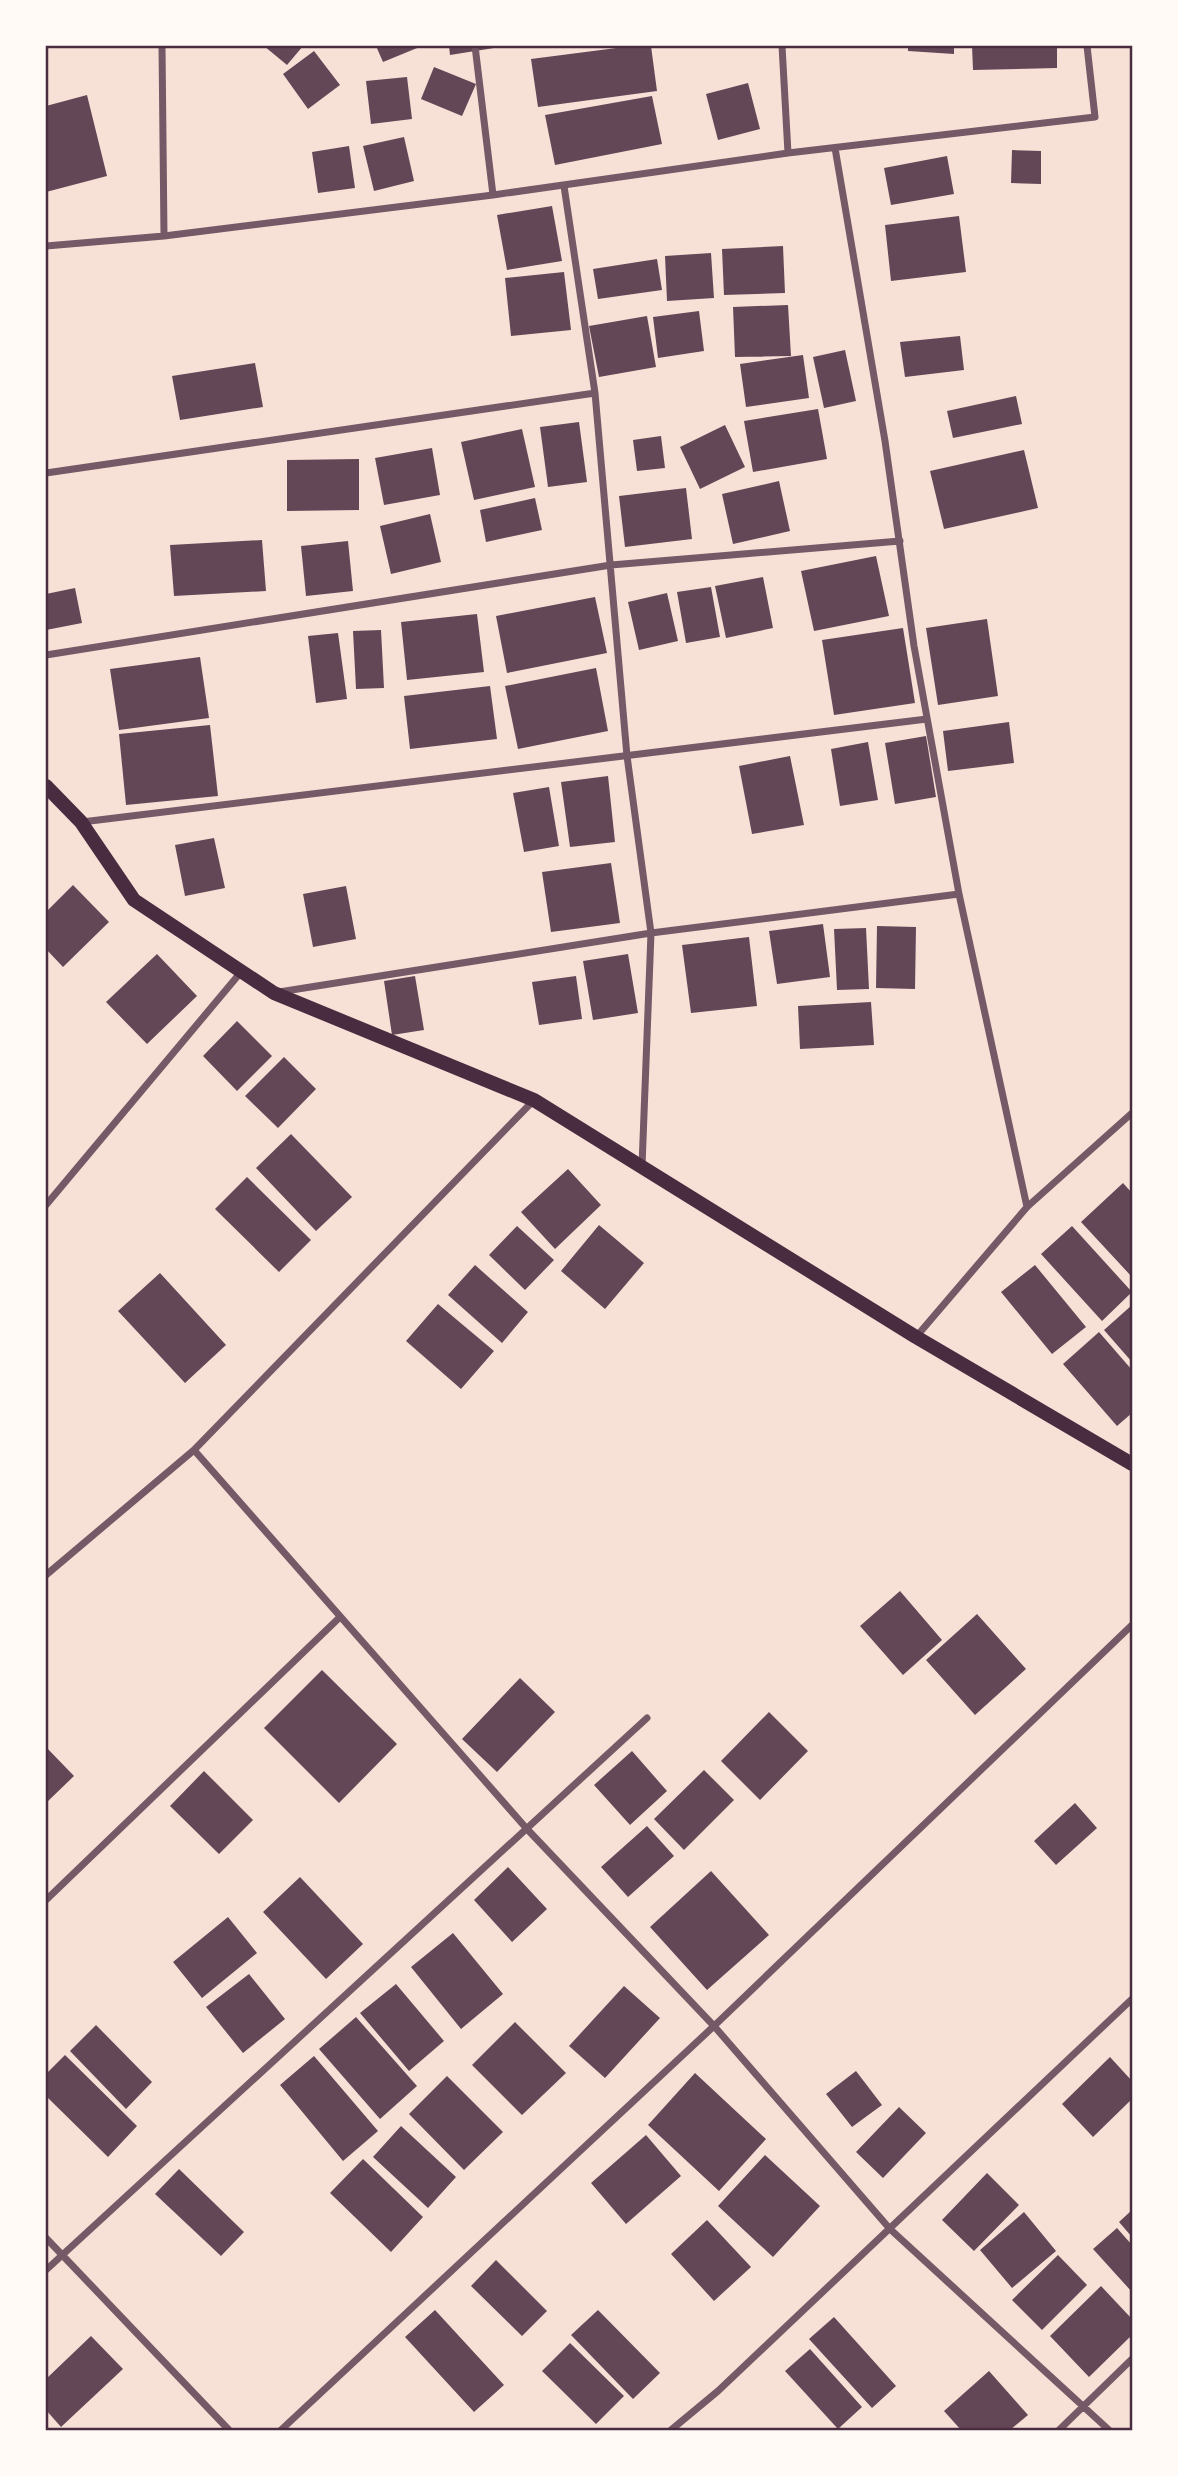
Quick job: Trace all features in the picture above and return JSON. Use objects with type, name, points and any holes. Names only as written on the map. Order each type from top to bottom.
[{"type":"main road","points":[[46,786],[81,822],[134,900],[275,993],[534,1100],[916,1338],[1132,1464]]},
{"type":"street","points":[[162,46],[164,236]]},
{"type":"street","points":[[475,46],[493,195]]},
{"type":"street","points":[[782,46],[788,153]]},
{"type":"street","points":[[46,246],[164,236],[564,186],[788,153],[1095,117],[1087,46]]},
{"type":"street","points":[[835,148],[885,441],[927,719],[959,894],[1027,1207]]},
{"type":"street","points":[[564,186],[595,393],[627,756],[652,933],[642,1166]]},
{"type":"street","points":[[46,473],[595,393]]},
{"type":"street","points":[[46,655],[611,565],[900,541]]},
{"type":"street","points":[[81,822],[927,719]]},
{"type":"street","points":[[275,993],[652,933],[959,894]]},
{"type":"street","points":[[46,1205],[242,971]]},
{"type":"street","points":[[46,1574],[194,1450],[534,1100]]},
{"type":"street","points":[[916,1338],[1027,1207],[1132,1112]]},
{"type":"street","points":[[194,1450],[527,1829],[714,2026],[890,2229],[1109,2431]]},
{"type":"street","points":[[46,1900],[340,1617]]},
{"type":"street","points":[[281,2431],[714,2026],[1132,1625]]},
{"type":"street","points":[[46,2270],[647,1718]]},
{"type":"street","points":[[671,2431],[718,2391],[1132,1999]]},
{"type":"street","points":[[46,2238],[229,2431]]},
{"type":"street","points":[[1059,2431],[1132,2359]]},
{"type":"building","points":[[264,46],[303,46],[287,65]]},
{"type":"building","points":[[376,46],[422,46],[383,62]]},
{"type":"building","points":[[449,46],[494,46],[494,48],[450,55]]},
{"type":"building","points":[[651,46],[657,91],[538,107],[531,59]]},
{"type":"building","points":[[908,46],[954,46],[954,54],[908,51]]},
{"type":"building","points":[[972,46],[1057,46],[1057,68],[973,70]]},
{"type":"building","points":[[314,51],[340,85],[308,109],[283,74]]},
{"type":"building","points":[[434,67],[476,84],[462,116],[421,99]]},
{"type":"building","points":[[407,77],[412,119],[371,124],[366,81]]},
{"type":"building","points":[[748,83],[760,129],[718,140],[706,94]]},
{"type":"building","points":[[87,95],[107,176],[46,192],[46,106]]},
{"type":"building","points":[[652,96],[662,144],[555,165],[545,115]]},
{"type":"building","points":[[404,137],[414,181],[374,191],[363,146]]},
{"type":"building","points":[[349,146],[355,188],[318,193],[312,152]]},
{"type":"building","points":[[1012,150],[1041,151],[1041,184],[1011,183]]},
{"type":"building","points":[[947,156],[954,194],[891,205],[884,168]]},
{"type":"building","points":[[552,206],[562,261],[507,270],[497,215]]},
{"type":"building","points":[[959,216],[966,272],[891,281],[885,225]]},
{"type":"building","points":[[783,246],[785,293],[724,295],[722,249]]},
{"type":"building","points":[[711,253],[714,298],[667,301],[665,256]]},
{"type":"building","points":[[657,259],[662,290],[598,299],[593,269]]},
{"type":"building","points":[[564,272],[571,330],[511,336],[505,278]]},
{"type":"building","points":[[788,305],[791,356],[735,357],[733,307]]},
{"type":"building","points":[[699,311],[704,351],[658,358],[653,317]]},
{"type":"building","points":[[647,316],[656,367],[599,377],[589,326]]},
{"type":"building","points":[[960,336],[964,370],[905,377],[900,342]]},
{"type":"building","points":[[845,350],[856,401],[824,408],[813,357]]},
{"type":"building","points":[[803,355],[809,398],[746,407],[740,364]]},
{"type":"building","points":[[255,363],[263,407],[180,420],[172,376]]},
{"type":"building","points":[[1016,396],[1022,424],[953,438],[947,411]]},
{"type":"building","points":[[818,409],[827,459],[753,472],[744,421]]},
{"type":"building","points":[[579,422],[587,482],[548,487],[540,427]]},
{"type":"building","points":[[725,425],[745,467],[700,489],[680,447]]},
{"type":"building","points":[[522,429],[535,487],[474,500],[461,442]]},
{"type":"building","points":[[661,436],[665,468],[637,471],[633,440]]},
{"type":"building","points":[[432,448],[440,495],[384,505],[375,458]]},
{"type":"building","points":[[1024,450],[1038,508],[944,529],[930,471]]},
{"type":"building","points":[[359,459],[359,510],[287,511],[287,460]]},
{"type":"building","points":[[779,481],[790,531],[733,544],[722,494]]},
{"type":"building","points":[[686,488],[692,539],[625,547],[619,496]]},
{"type":"building","points":[[535,498],[542,530],[486,542],[480,510]]},
{"type":"building","points":[[430,514],[441,562],[391,574],[380,526]]},
{"type":"building","points":[[262,540],[266,591],[174,596],[170,545]]},
{"type":"building","points":[[348,541],[353,591],[306,596],[301,546]]},
{"type":"building","points":[[876,556],[889,616],[814,631],[801,571]]},
{"type":"building","points":[[763,577],[773,628],[726,638],[715,586]]},
{"type":"building","points":[[711,587],[720,637],[686,643],[677,592]]},
{"type":"building","points":[[75,588],[82,623],[46,630],[46,594]]},
{"type":"building","points":[[667,593],[678,641],[639,650],[628,602]]},
{"type":"building","points":[[595,597],[607,653],[507,673],[496,616]]},
{"type":"building","points":[[477,614],[484,672],[407,680],[401,622]]},
{"type":"building","points":[[987,619],[998,696],[938,705],[926,628]]},
{"type":"building","points":[[903,628],[915,703],[834,715],[822,640]]},
{"type":"building","points":[[381,630],[384,688],[356,689],[353,631]]},
{"type":"building","points":[[338,633],[347,699],[316,703],[308,636]]},
{"type":"building","points":[[200,657],[209,718],[119,730],[110,669]]},
{"type":"building","points":[[596,668],[608,731],[518,749],[505,686]]},
{"type":"building","points":[[490,686],[497,739],[410,749],[404,696]]},
{"type":"building","points":[[1009,722],[1014,763],[948,771],[943,731]]},
{"type":"building","points":[[210,725],[218,796],[126,805],[119,734]]},
{"type":"building","points":[[926,736],[936,797],[895,804],[885,743]]},
{"type":"building","points":[[868,742],[878,800],[840,806],[831,749]]},
{"type":"building","points":[[790,756],[804,825],[752,834],[739,766]]},
{"type":"building","points":[[608,776],[615,842],[570,847],[561,782]]},
{"type":"building","points":[[549,787],[559,846],[524,852],[513,793]]},
{"type":"building","points":[[214,838],[225,888],[185,896],[175,845]]},
{"type":"building","points":[[611,863],[620,923],[551,932],[542,872]]},
{"type":"building","points":[[73,885],[109,922],[63,967],[46,949],[46,912]]},
{"type":"building","points":[[346,886],[356,939],[313,947],[303,894]]},
{"type":"building","points":[[823,924],[830,977],[777,984],[769,931]]},
{"type":"building","points":[[877,926],[916,927],[915,989],[876,988]]},
{"type":"building","points":[[866,928],[869,989],[837,990],[834,929]]},
{"type":"building","points":[[749,937],[757,1006],[691,1013],[682,945]]},
{"type":"building","points":[[157,954],[197,996],[147,1044],[106,1002]]},
{"type":"building","points":[[628,954],[638,1013],[593,1020],[583,961]]},
{"type":"building","points":[[415,976],[424,1030],[392,1035],[384,981]]},
{"type":"building","points":[[576,976],[582,1019],[539,1025],[532,982]]},
{"type":"building","points":[[871,1002],[874,1045],[800,1049],[798,1006]]},
{"type":"building","points":[[237,1021],[272,1056],[237,1091],[203,1056]]},
{"type":"building","points":[[284,1057],[316,1089],[278,1128],[245,1096]]},
{"type":"building","points":[[291,1134],[352,1197],[316,1231],[256,1168]]},
{"type":"building","points":[[568,1169],[601,1205],[555,1249],[521,1212]]},
{"type":"building","points":[[247,1177],[311,1240],[279,1272],[215,1209]]},
{"type":"building","points":[[1123,1183],[1132,1193],[1132,1277],[1081,1222]]},
{"type":"building","points":[[599,1225],[644,1263],[605,1309],[561,1271]]},
{"type":"building","points":[[517,1226],[554,1260],[525,1290],[489,1255]]},
{"type":"building","points":[[1072,1226],[1132,1292],[1102,1321],[1041,1254]]},
{"type":"building","points":[[475,1265],[528,1312],[502,1343],[448,1295]]},
{"type":"building","points":[[1035,1265],[1086,1327],[1052,1354],[1001,1292]]},
{"type":"building","points":[[160,1273],[226,1345],[185,1383],[118,1311]]},
{"type":"building","points":[[438,1304],[494,1351],[461,1389],[406,1341]]},
{"type":"building","points":[[1132,1305],[1132,1362],[1104,1330]]},
{"type":"building","points":[[1099,1332],[1132,1370],[1132,1413],[1117,1426],[1063,1364]]},
{"type":"building","points":[[900,1591],[942,1640],[903,1675],[860,1626]]},
{"type":"building","points":[[977,1614],[1026,1669],[975,1715],[926,1660]]},
{"type":"building","points":[[322,1670],[397,1744],[339,1803],[264,1728]]},
{"type":"building","points":[[520,1678],[555,1712],[497,1772],[462,1739]]},
{"type":"building","points":[[769,1712],[808,1751],[760,1800],[721,1761]]},
{"type":"building","points":[[46,1747],[74,1776],[46,1803]]},
{"type":"building","points":[[632,1751],[667,1791],[630,1825],[594,1785]]},
{"type":"building","points":[[704,1770],[734,1800],[684,1850],[654,1819]]},
{"type":"building","points":[[204,1771],[253,1820],[219,1854],[170,1806]]},
{"type":"building","points":[[1075,1803],[1097,1828],[1056,1865],[1034,1841]]},
{"type":"building","points":[[647,1826],[674,1856],[628,1897],[601,1867]]},
{"type":"building","points":[[508,1867],[547,1909],[512,1942],[474,1900]]},
{"type":"building","points":[[711,1871],[769,1935],[707,1990],[650,1927]]},
{"type":"building","points":[[300,1877],[363,1944],[326,1979],[263,1912]]},
{"type":"building","points":[[228,1917],[257,1953],[202,1998],[173,1962]]},
{"type":"building","points":[[453,1933],[503,1994],[461,2029],[411,1967]]},
{"type":"building","points":[[249,1974],[285,2019],[243,2053],[206,2007]]},
{"type":"building","points":[[396,1984],[444,2041],[409,2071],[360,2013]]},
{"type":"building","points":[[624,1986],[660,2018],[605,2078],[569,2046]]},
{"type":"building","points":[[356,2017],[417,2086],[380,2119],[319,2049]]},
{"type":"building","points":[[515,2022],[566,2073],[522,2115],[472,2065]]},
{"type":"building","points":[[96,2025],[152,2082],[126,2109],[70,2051]]},
{"type":"building","points":[[65,2055],[137,2126],[108,2157],[46,2096],[46,2074]]},
{"type":"building","points":[[314,2056],[378,2131],[343,2161],[280,2085]]},
{"type":"building","points":[[1110,2057],[1132,2081],[1132,2099],[1093,2137],[1062,2104]]},
{"type":"building","points":[[856,2071],[882,2105],[852,2127],[826,2094]]},
{"type":"building","points":[[695,2073],[766,2139],[719,2191],[648,2125]]},
{"type":"building","points":[[447,2076],[503,2132],[464,2170],[409,2114]]},
{"type":"building","points":[[899,2107],[926,2133],[883,2178],[856,2152]]},
{"type":"building","points":[[401,2126],[456,2177],[428,2208],[373,2157]]},
{"type":"building","points":[[646,2135],[681,2176],[626,2224],[591,2183]]},
{"type":"building","points":[[765,2155],[820,2206],[773,2257],[718,2206]]},
{"type":"building","points":[[363,2159],[423,2217],[391,2252],[330,2193]]},
{"type":"building","points":[[179,2169],[244,2232],[221,2256],[155,2194]]},
{"type":"building","points":[[987,2173],[1019,2205],[974,2251],[942,2220]]},
{"type":"building","points":[[1132,2210],[1132,2237],[1119,2222]]},
{"type":"building","points":[[1024,2212],[1056,2251],[1012,2288],[980,2250]]},
{"type":"building","points":[[707,2220],[751,2267],[714,2301],[671,2254]]},
{"type":"building","points":[[1117,2228],[1132,2245],[1132,2292],[1093,2249]]},
{"type":"building","points":[[1058,2255],[1087,2285],[1042,2330],[1012,2300]]},
{"type":"building","points":[[496,2260],[547,2311],[522,2336],[471,2286]]},
{"type":"building","points":[[1101,2286],[1132,2319],[1132,2335],[1089,2377],[1050,2336]]},
{"type":"building","points":[[435,2310],[504,2385],[474,2412],[405,2337]]},
{"type":"building","points":[[598,2310],[660,2373],[633,2399],[571,2335]]},
{"type":"building","points":[[834,2317],[896,2386],[872,2408],[809,2339]]},
{"type":"building","points":[[91,2336],[123,2369],[61,2427],[46,2410],[46,2379]]},
{"type":"building","points":[[570,2343],[624,2396],[596,2424],[542,2371]]},
{"type":"building","points":[[810,2349],[862,2407],[838,2429],[785,2371]]},
{"type":"building","points":[[989,2371],[1028,2415],[1010,2430],[961,2430],[944,2411]]}]
